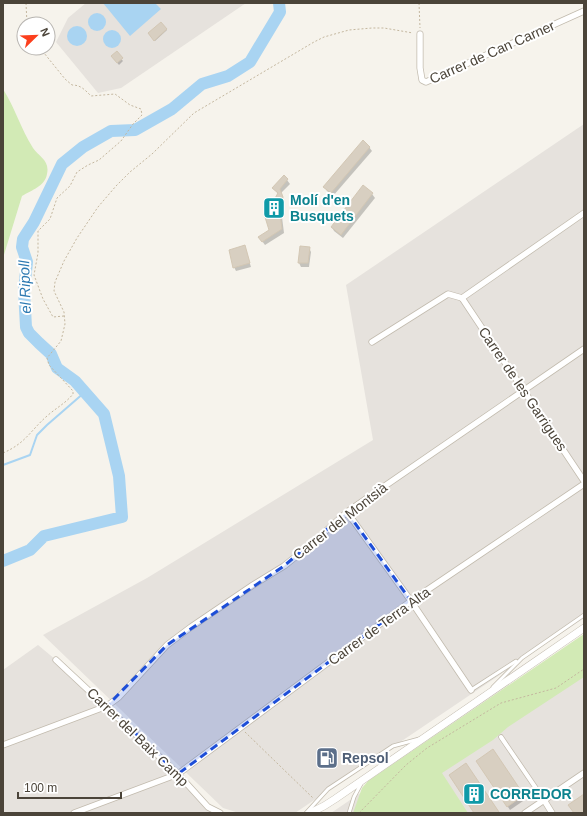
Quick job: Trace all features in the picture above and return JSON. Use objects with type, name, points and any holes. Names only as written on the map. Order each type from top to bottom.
[{"type":"street","name":"Carrer de Can Carner","points":[[420,34],[420,70],[422,80],[426,82],[584,11]]},
{"type":"street","points":[[372,342],[448,294],[462,298],[584,213]]},
{"type":"street","name":"Carrer de les Garrigues","points":[[462,298],[584,481]]},
{"type":"street","name":"Carrer del Montsià","points":[[107,706],[119,696],[167,646],[192,627],[247,589],[284,566],[347,512],[584,349]]},
{"type":"street","name":"Carrer de Terra Alta","points":[[74,813],[178,774],[412,601],[584,484]]},
{"type":"street","points":[[347,512],[412,601],[471,690]]},
{"type":"street","points":[[310,813],[324,806],[366,778],[584,628]]},
{"type":"street","name":"Carrer del Baix Camp","points":[[56,660],[107,706],[178,774],[208,807],[220,813]]},
{"type":"street","points":[[3,745],[107,706]]},
{"type":"street","points":[[501,737],[552,813]]},
{"type":"street","points":[[525,813],[584,773]]},
{"type":"street","points":[[318,813],[324,806]]},
{"type":"lane","points":[[471,690],[522,658],[584,615]]},
{"type":"lane","points":[[483,698],[522,658]]},
{"type":"lane","points":[[306,813],[328,790],[393,746],[424,737]]},
{"type":"lane","points":[[349,813],[359,788],[366,778]]},
{"type":"path","points":[[26,3],[27,16]]},
{"type":"path","points":[[3,453],[26,440],[46,417],[73,395],[73,391],[49,365],[47,360],[48,356],[61,342],[65,316],[54,287],[55,282],[64,261],[77,238],[95,212],[116,186],[152,154],[194,113],[314,42],[330,35],[349,30],[372,28],[420,34],[419,3]]},
{"type":"path","points":[[46,56],[65,79],[72,85],[78,85],[91,96],[115,94],[130,105],[141,109],[142,115],[133,124],[121,141],[98,160],[78,172],[70,186],[57,198],[50,219],[38,231],[38,253],[34,276],[43,299],[53,317],[65,316]]},
{"type":"path","points":[[359,813],[406,764],[427,748],[501,703],[556,688],[584,669]]},
{"type":"path","points":[[240,728],[307,791],[316,802]]},
{"type":"highlighted area","points":[[347,512],[411,601],[178,774],[107,706],[167,645],[284,566]]},
{"type":"shaded area","points":[[86,3],[246,3],[121,88],[98,93],[56,42],[68,18]]},
{"type":"shaded area","points":[[584,124],[584,618],[295,813],[239,813],[223,808],[43,635],[147,578],[373,440],[346,285]]},
{"type":"shaded area","points":[[584,641],[584,813],[331,813]]},
{"type":"shaded area","points":[[38,645],[56,660],[208,807],[220,813],[3,813],[3,670]]},
{"type":"green space","points":[[3,89],[29,141],[35,151],[43,159],[48,169],[44,182],[34,190],[22,196],[3,258]]},
{"type":"green space","points":[[584,634],[584,677],[508,727],[493,740],[442,773],[468,813],[353,813],[362,788],[368,781]]},
{"type":"water","points":[[103,3],[155,3],[161,9],[130,36]]},
{"type":"water","points":[[93,13],[101,13],[106,18],[104,29],[101,31],[93,31],[88,26],[88,18]]},
{"type":"water","points":[[73,26],[81,26],[87,32],[87,40],[81,46],[73,46],[67,40],[67,32]]},
{"type":"water","points":[[108,30],[116,30],[121,35],[119,46],[116,48],[108,48],[103,43],[103,35]]},
{"type":"building","points":[[161,22],[167,29],[154,41],[148,33]]},
{"type":"building","points":[[117,51],[123,58],[117,63],[111,56]]},
{"type":"building","points":[[363,140],[370,147],[331,193],[323,187]]},
{"type":"building","name":"Molí d'en Busquets","points":[[284,175],[288,179],[280,189],[283,197],[280,213],[282,229],[262,242],[258,237],[269,230],[265,217],[269,215],[266,203],[274,200],[278,193],[272,188]]},
{"type":"building","points":[[363,185],[373,193],[341,235],[331,227]]},
{"type":"building","points":[[245,245],[250,263],[233,268],[229,250]]},
{"type":"building","points":[[300,246],[310,247],[308,263],[298,263]]},
{"type":"building","points":[[493,749],[524,795],[507,807],[476,761]]},
{"type":"building","name":"CORREDOR","points":[[466,763],[499,812],[474,813],[449,775]]},
{"type":"building","points":[[584,794],[584,813],[574,813],[568,805]]},
{"type":"waterway","name":"el Ripoll","points":[[3,561],[30,550],[44,536],[122,517],[119,476],[104,414],[75,381],[57,368],[51,354],[29,333],[26,327],[24,290],[27,262],[22,247],[23,239],[34,222],[62,164],[83,147],[111,131],[135,130],[172,109],[202,84],[228,76],[250,62],[280,12],[279,3]]},
{"type":"waterway","points":[[3,465],[30,455],[37,435],[85,392]]},
{"type":"place","name":"Molí d'en Busquets","points":[[274,208]]},
{"type":"place","name":"Repsol","points":[[327,758]]},
{"type":"place","name":"CORREDOR","points":[[474,794]]}]
